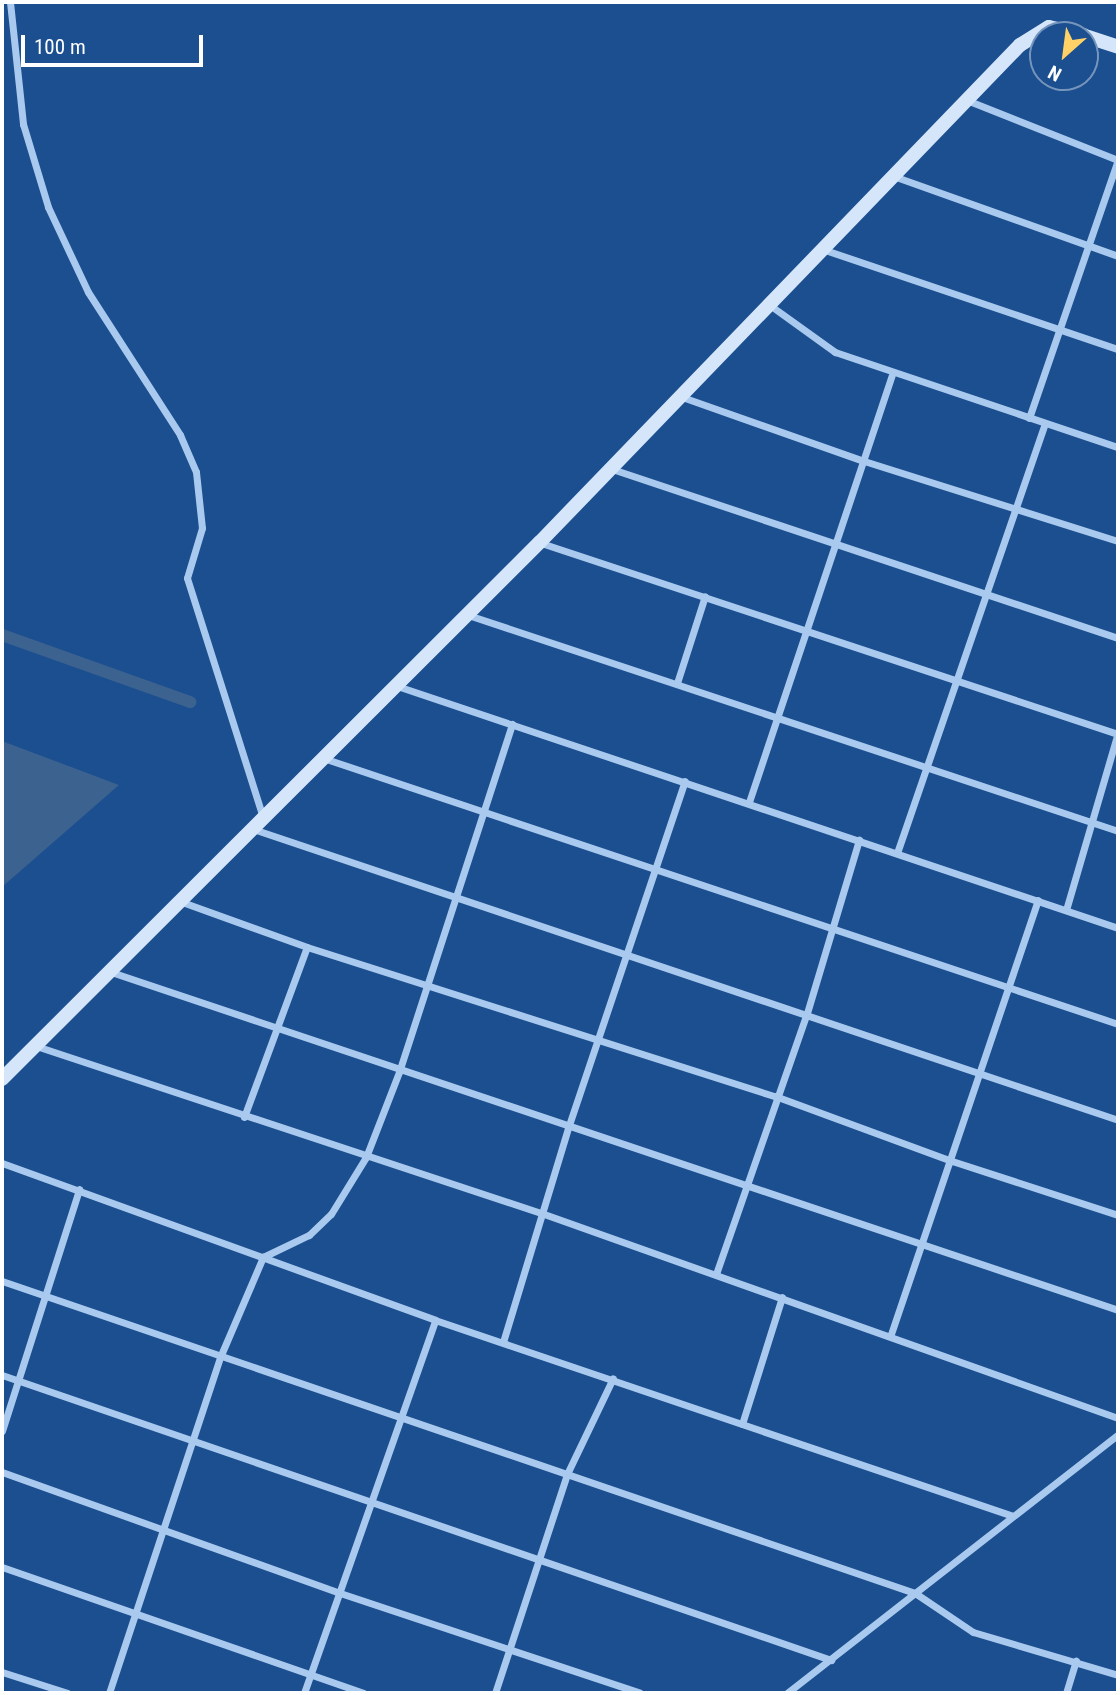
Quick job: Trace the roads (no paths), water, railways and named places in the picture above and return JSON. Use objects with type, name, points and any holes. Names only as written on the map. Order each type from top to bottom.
[{"type":"street","points":[[10,2],[23,124],[48,207],[88,292],[180,435],[196,472],[202,528],[187,578],[260,826]]},
{"type":"street","points":[[2,1079],[260,826],[612,469],[1029,39]]},
{"type":"street","points":[[1099,40],[1118,47]]},
{"type":"street","points":[[969,101],[1118,160],[1061,331],[1028,418]]},
{"type":"street","points":[[896,177],[1118,256]]},
{"type":"street","points":[[825,250],[1118,349]]},
{"type":"street","points":[[771,306],[835,352],[892,375],[1118,447]]},
{"type":"street","points":[[749,802],[892,375]]},
{"type":"street","points":[[682,397],[864,461],[1118,541]]},
{"type":"street","points":[[897,853],[1045,424]]},
{"type":"street","points":[[612,469],[835,545],[988,592],[1118,638]]},
{"type":"street","points":[[540,542],[1118,733],[1066,910]]},
{"type":"street","points":[[677,682],[705,596]]},
{"type":"street","points":[[468,615],[677,682],[1118,831]]},
{"type":"street","points":[[397,686],[1118,928]]},
{"type":"street","points":[[108,1693],[220,1355],[263,1257],[309,1234],[324,1221],[366,1157],[400,1072],[512,724]]},
{"type":"street","points":[[326,759],[833,925],[1007,990],[1118,1024]]},
{"type":"street","points":[[503,1342],[568,1128],[630,953],[685,781]]},
{"type":"street","points":[[260,826],[458,898],[630,953],[978,1075],[1118,1120]]},
{"type":"street","points":[[716,1274],[775,1096],[807,1013],[859,840]]},
{"type":"street","points":[[891,1334],[1038,900]]},
{"type":"street","points":[[182,902],[307,947],[775,1096],[951,1161],[1118,1215]]},
{"type":"street","points":[[244,1117],[274,1028],[307,947]]},
{"type":"street","points":[[111,972],[744,1188],[1118,1310]]},
{"type":"street","points":[[36,1046],[244,1117],[544,1214],[891,1334],[1118,1418]]},
{"type":"street","points":[[2,1163],[435,1320],[613,1378],[1013,1516]]},
{"type":"street","points":[[2,1431],[79,1189]]},
{"type":"street","points":[[2,1280],[915,1593],[973,1632],[1076,1660],[1118,1675]]},
{"type":"street","points":[[742,1424],[782,1297]]},
{"type":"street","points":[[304,1693],[435,1320]]},
{"type":"street","points":[[2,1375],[831,1660]]},
{"type":"street","points":[[495,1693],[567,1474],[613,1378]]},
{"type":"street","points":[[787,1693],[1118,1434]]},
{"type":"street","points":[[2,1472],[338,1592],[640,1693]]},
{"type":"street","points":[[2,1567],[364,1693]]},
{"type":"street","points":[[1066,1693],[1076,1660]]},
{"type":"street","points":[[2,1672],[68,1693]]},
{"type":"water","points":[[2,741],[119,785],[2,887]]},
{"type":"waterway","points":[[2,635],[190,702]]}]
